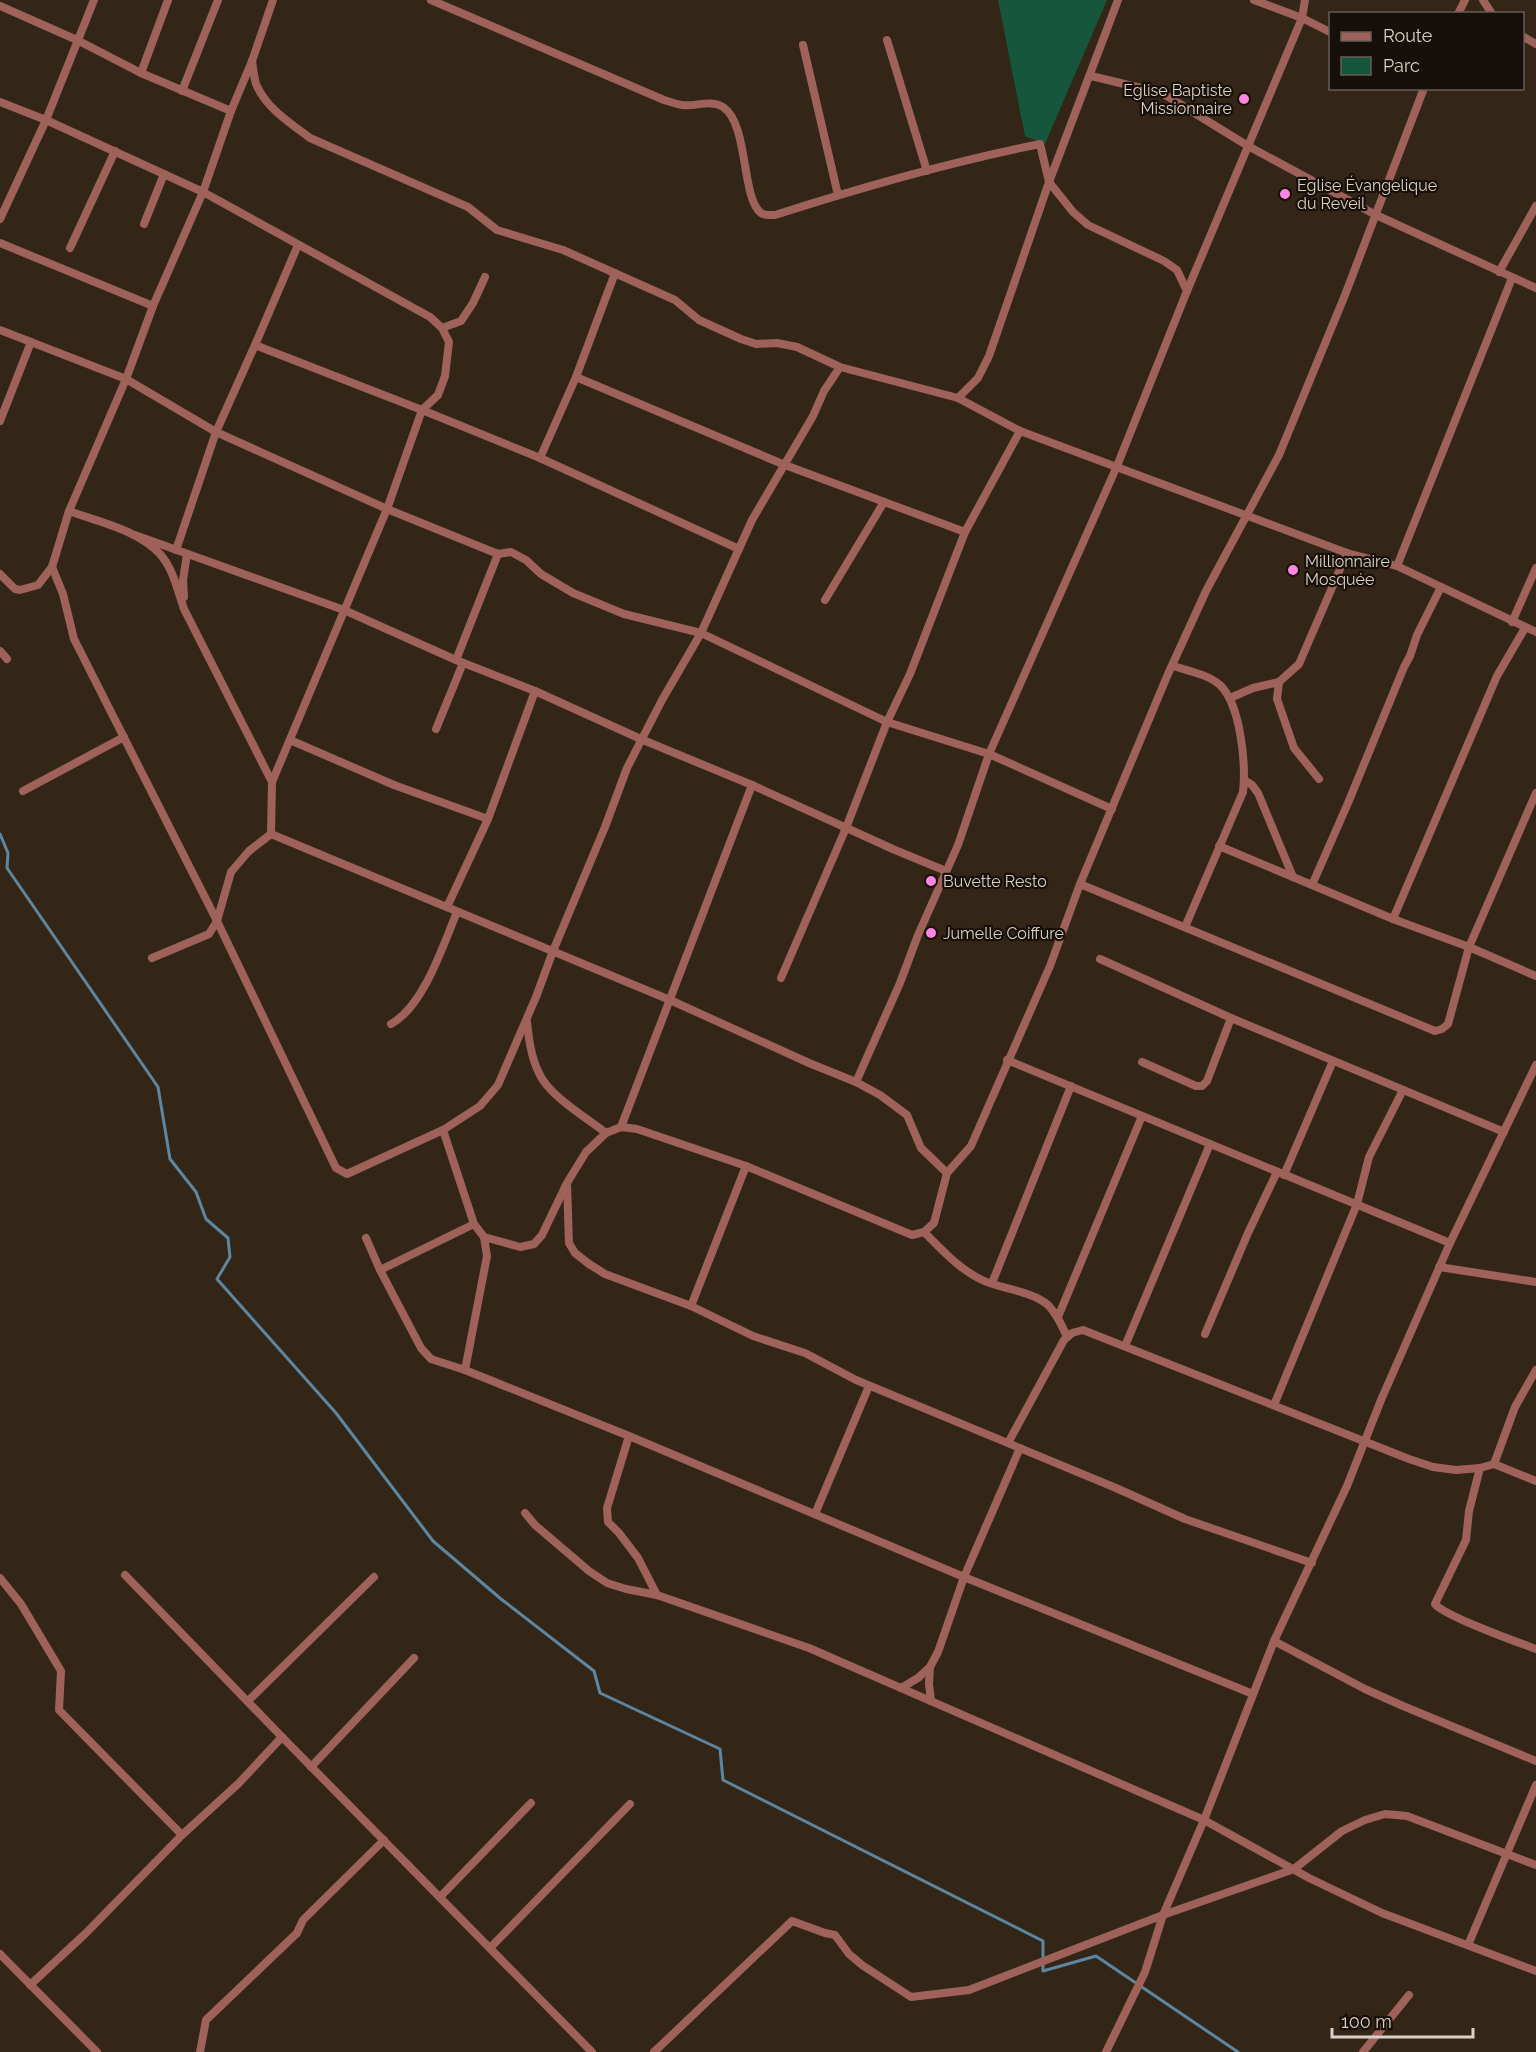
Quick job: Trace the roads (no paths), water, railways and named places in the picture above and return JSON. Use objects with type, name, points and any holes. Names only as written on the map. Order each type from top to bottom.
[{"type":"street","points":[[11,10],[15,0]]},
{"type":"street","points":[[0,219],[46,120],[94,0]]},
{"type":"street","points":[[141,73],[168,0]]},
{"type":"street","points":[[182,91],[218,0]]},
{"type":"street","points":[[0,574],[20,591],[38,585],[52,567],[69,511],[126,379],[153,306],[203,192],[273,0]]},
{"type":"street","points":[[431,0],[664,100],[683,105],[721,106],[727,110],[735,125],[744,155],[751,196],[761,213],[766,215],[775,215],[838,195],[984,155],[1040,144],[1050,182],[1073,212],[1088,225],[1146,251],[1177,270],[1187,291]]},
{"type":"street","points":[[958,398],[978,378],[989,356],[1050,182],[1118,0]]},
{"type":"street","points":[[1254,0],[1302,18],[1329,32]]},
{"type":"street","points":[[855,1082],[900,983],[961,836],[989,754],[1117,466],[1187,291],[1302,18],[1305,0]]},
{"type":"street","points":[[0,6],[77,40],[141,73],[231,111]]},
{"type":"street","points":[[886,40],[927,171]]},
{"type":"street","points":[[803,45],[838,195]]},
{"type":"street","points":[[252,61],[256,84],[268,103],[310,138],[468,207],[497,231],[563,250],[615,273],[675,300],[699,320],[741,339],[756,344],[777,343],[798,347],[840,367],[958,398],[1020,431],[1347,553],[1397,566],[1536,632]]},
{"type":"street","points":[[1091,76],[1162,93],[1248,146],[1376,215],[1536,288]]},
{"type":"street","points":[[484,1237],[520,1247],[534,1244],[542,1235],[567,1183],[586,1152],[606,1133],[621,1127],[637,1129],[746,1166],[912,1235],[924,1232],[934,1223],[947,1173],[971,1146],[1050,966],[1080,884],[1206,591],[1279,455],[1376,215],[1423,90]]},
{"type":"street","points":[[0,102],[46,120],[203,192],[430,317],[442,328],[449,342],[445,376],[438,395],[422,410],[387,509],[272,782],[271,834]]},
{"type":"street","points":[[70,248],[115,151]]},
{"type":"street","points":[[144,224],[164,174]]},
{"type":"street","points":[[1499,272],[1536,206]]},
{"type":"street","points":[[0,243],[153,306]]},
{"type":"street","points":[[176,550],[216,432],[298,245]]},
{"type":"street","points":[[540,458],[576,377],[615,273]]},
{"type":"street","points":[[442,328],[461,321],[473,303],[485,277]]},
{"type":"street","points":[[1397,566],[1512,278]]},
{"type":"street","points":[[0,330],[126,379],[216,432],[387,509],[498,554],[511,552],[573,594],[624,614],[701,633],[887,722],[989,754],[1112,809]]},
{"type":"street","points":[[0,421],[2,409],[31,342]]},
{"type":"street","points":[[255,345],[540,458],[739,549]]},
{"type":"street","points":[[52,567],[63,594],[74,639],[217,921],[336,1168],[346,1174],[443,1130],[480,1106],[498,1085],[527,1019],[552,951],[605,827],[627,768],[662,700],[701,633],[752,520],[813,416],[824,391],[840,367]]},
{"type":"street","points":[[576,377],[784,465],[965,532]]},
{"type":"street","points":[[781,978],[846,828],[887,722],[910,674],[965,532],[1020,431]]},
{"type":"street","points":[[825,600],[884,502]]},
{"type":"street","points":[[69,511],[344,610],[946,871]]},
{"type":"street","points":[[135,535],[161,555],[174,579],[184,609],[272,782]]},
{"type":"street","points":[[1230,698],[1253,688],[1279,682],[1294,671],[1304,657],[1347,553]]},
{"type":"street","points":[[184,609],[183,580],[187,554]]},
{"type":"street","points":[[436,729],[498,554]]},
{"type":"street","points":[[1512,622],[1536,568]]},
{"type":"street","points":[[1312,885],[1417,635],[1441,587]]},
{"type":"street","points":[[1393,919],[1497,676],[1525,628]]},
{"type":"street","points":[[0,651],[7,659]]},
{"type":"street","points":[[1173,666],[1206,676],[1220,685],[1230,698],[1242,743],[1244,780],[1243,792],[1185,927]]},
{"type":"street","points":[[1279,682],[1277,699],[1293,748],[1319,779]]},
{"type":"street","points":[[447,907],[488,819],[535,691]]},
{"type":"street","points":[[23,791],[124,737]]},
{"type":"street","points":[[290,741],[394,785],[488,819]]},
{"type":"street","points":[[1244,780],[1258,793],[1293,877]]},
{"type":"street","points":[[621,1127],[752,785]]},
{"type":"street","points":[[1080,884],[1436,1031],[1448,1024],[1469,947],[1536,793]]},
{"type":"street","points":[[152,958],[209,934],[217,921],[231,872],[249,851],[271,834]]},
{"type":"street","points":[[271,834],[670,1000],[855,1082],[880,1095],[907,1115],[921,1148],[947,1173]]},
{"type":"street","points":[[1219,846],[1536,976]]},
{"type":"street","points":[[391,1024],[411,1008],[434,968],[457,912]]},
{"type":"street","points":[[1100,959],[1231,1018],[1504,1132]]},
{"type":"street","points":[[1142,1062],[1196,1086],[1202,1086],[1207,1081],[1231,1018]]},
{"type":"street","points":[[527,1019],[530,1048],[539,1075],[551,1091],[606,1133]]},
{"type":"street","points":[[1007,1060],[1450,1243]]},
{"type":"street","points":[[1205,1334],[1248,1233],[1280,1173],[1333,1061]]},
{"type":"street","points":[[1106,2052],[1145,1972],[1163,1915],[1204,1820],[1274,1641],[1347,1486],[1364,1440],[1439,1267],[1536,1065]]},
{"type":"street","points":[[992,1283],[1071,1086]]},
{"type":"street","points":[[1274,1405],[1357,1204],[1369,1157],[1403,1090]]},
{"type":"street","points":[[1058,1317],[1142,1116]]},
{"type":"street","points":[[443,1130],[474,1224],[484,1237],[487,1256],[465,1370]]},
{"type":"street","points":[[1125,1347],[1210,1144]]},
{"type":"street","points":[[691,1306],[746,1166]]},
{"type":"street","points":[[567,1183],[569,1243],[575,1253],[605,1274],[691,1306],[753,1336],[805,1353],[869,1386],[1020,1448],[1185,1520],[1312,1563]]},
{"type":"street","points":[[380,1270],[474,1224]]},
{"type":"street","points":[[924,1232],[965,1271],[992,1283],[1033,1296],[1047,1304],[1058,1317],[1067,1337]]},
{"type":"street","points":[[366,1238],[421,1348],[431,1359],[465,1370],[630,1436],[964,1577],[1253,1694]]},
{"type":"street","points":[[1439,1267],[1536,1282]]},
{"type":"street","points":[[1008,1443],[1067,1337],[1083,1330],[1433,1467],[1456,1470],[1494,1464],[1536,1480]]},
{"type":"street","points":[[1494,1464],[1515,1407],[1536,1372]]},
{"type":"street","points":[[815,1514],[869,1386]]},
{"type":"street","points":[[630,1436],[607,1508],[608,1522],[638,1558],[657,1595]]},
{"type":"street","points":[[901,1688],[918,1678],[930,1667],[938,1652],[964,1577],[1020,1448]]},
{"type":"street","points":[[1479,1468],[1469,1511],[1466,1540],[1435,1604],[1438,1608],[1453,1615],[1536,1649]]},
{"type":"street","points":[[525,1513],[535,1525],[607,1583],[657,1595],[809,1648],[1204,1820],[1309,1878],[1382,1913],[1536,1971]]},
{"type":"street","points":[[125,1575],[592,2052]]},
{"type":"street","points":[[248,1701],[374,1577]]},
{"type":"street","points":[[0,1578],[21,1604],[61,1671],[59,1710],[182,1835]]},
{"type":"street","points":[[1274,1641],[1393,1702],[1536,1761]]},
{"type":"street","points":[[311,1767],[414,1659]]},
{"type":"street","points":[[930,1667],[931,1701]]},
{"type":"street","points":[[30,1985],[85,1934],[182,1835],[239,1783],[282,1737]]},
{"type":"street","points":[[1468,1945],[1536,1785]]},
{"type":"street","points":[[440,1897],[531,1803]]},
{"type":"street","points":[[490,1948],[630,1804]]},
{"type":"street","points":[[654,2052],[792,1921],[825,1934],[834,1935],[849,1954],[862,1965],[911,1997],[969,1990],[1163,1915],[1294,1869],[1342,1831],[1385,1814],[1407,1816],[1536,1865]]},
{"type":"street","points":[[200,2052],[206,2020],[297,1933],[303,1920],[384,1840]]},
{"type":"street","points":[[0,1954],[97,2052]]},
{"type":"street","points":[[1363,2052],[1409,1995]]},
{"type":"waterway","points":[[0,834],[8,853],[7,868],[158,1087],[170,1159],[196,1192],[206,1219],[228,1238],[230,1257],[217,1279],[336,1413],[433,1541],[501,1599],[594,1671],[600,1693],[720,1749],[723,1780],[1043,1941],[1043,1971],[1096,1956],[1238,2052]]},
{"type":"place","name":"Eglise Baptiste Missionnaire","points":[[1244,99]]},
{"type":"place","name":"Eglise Évangelique du Reveil","points":[[1285,194]]},
{"type":"place","name":"Millionnaire Mosquée","points":[[1293,570]]},
{"type":"place","name":"Buvette Resto","points":[[931,881]]},
{"type":"place","name":"Jumelle Coiffure","points":[[931,933]]}]
